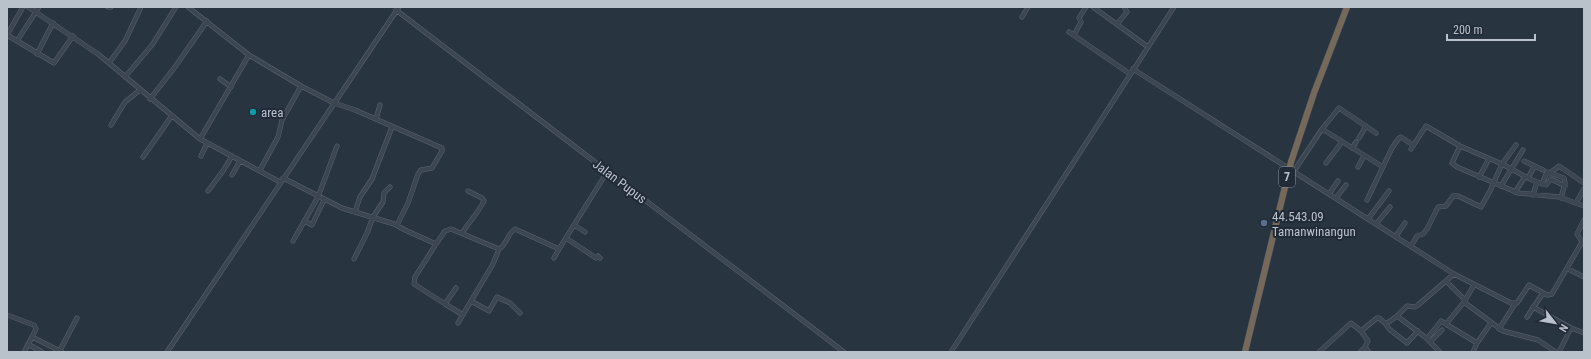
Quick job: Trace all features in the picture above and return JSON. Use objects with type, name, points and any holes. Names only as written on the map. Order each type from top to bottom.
[{"type":"highway","name":"7","points":[[1245,352],[1292,169],[1314,93],[1347,7]]},
{"type":"street","points":[[23,7],[7,35],[36,54],[54,63],[73,36]]},
{"type":"street","points":[[28,7],[73,36],[109,63],[171,117],[207,143],[240,161],[324,200],[396,225],[436,244]]},
{"type":"street","points":[[17,41],[39,7]]},
{"type":"street","points":[[109,63],[125,41],[141,7]]},
{"type":"street","points":[[125,77],[152,45],[176,7]]},
{"type":"street","points":[[188,7],[249,55],[301,86],[334,103],[441,146],[442,152],[432,168],[420,171],[408,203],[396,225]]},
{"type":"street","points":[[1022,17],[1028,7]]},
{"type":"street","points":[[1074,35],[1081,22],[1078,18],[1086,7]]},
{"type":"street","points":[[1093,7],[1148,47]]},
{"type":"street","points":[[1117,24],[1127,12],[1124,7]]},
{"type":"street","points":[[951,352],[1174,7]]},
{"type":"street","points":[[167,352],[398,9]]},
{"type":"street","name":"Jalan Pupus","points":[[398,9],[607,172],[844,352]]},
{"type":"street","points":[[150,98],[176,67],[207,21]]},
{"type":"street","points":[[36,54],[53,23]]},
{"type":"street","points":[[1069,32],[1130,74]]},
{"type":"street","points":[[200,138],[249,55]]},
{"type":"street","points":[[1133,69],[1292,169],[1454,274],[1515,304]]},
{"type":"street","points":[[220,80],[231,87]]},
{"type":"street","points":[[260,170],[278,137],[282,120],[301,86]]},
{"type":"street","points":[[111,125],[125,102],[140,90]]},
{"type":"street","points":[[376,119],[380,105]]},
{"type":"street","points":[[1292,169],[1340,108],[1376,133]]},
{"type":"street","points":[[143,157],[171,117]]},
{"type":"street","points":[[355,212],[360,197],[367,189],[372,179],[392,126]]},
{"type":"street","points":[[1352,148],[1366,126]]},
{"type":"street","points":[[1367,200],[1392,148],[1399,137],[1412,147],[1426,126],[1460,146],[1502,164],[1537,182],[1547,184],[1551,179],[1556,180],[1565,186]]},
{"type":"street","points":[[1322,129],[1383,167]]},
{"type":"street","points":[[1326,163],[1342,142]]},
{"type":"street","points":[[201,156],[207,143]]},
{"type":"street","points":[[1411,246],[1417,236],[1423,234],[1427,229],[1438,207],[1446,206],[1452,197],[1456,196],[1481,207],[1502,164],[1516,145]]},
{"type":"street","points":[[293,241],[318,197],[337,146]]},
{"type":"street","points":[[1460,146],[1452,164],[1493,184],[1515,192],[1561,198],[1584,206]]},
{"type":"street","points":[[1501,186],[1523,150]]},
{"type":"street","points":[[208,191],[232,156]]},
{"type":"street","points":[[1358,167],[1364,156]]},
{"type":"street","points":[[1479,177],[1489,159]]},
{"type":"street","points":[[232,175],[240,161]]},
{"type":"street","points":[[1524,161],[1542,170]]},
{"type":"street","points":[[1515,192],[1534,166]]},
{"type":"street","points":[[1542,184],[1547,172],[1551,172],[1558,166],[1584,183]]},
{"type":"street","points":[[554,258],[607,172]]},
{"type":"street","points":[[1551,172],[1565,179]]},
{"type":"street","points":[[1565,179],[1569,179],[1572,174]]},
{"type":"street","points":[[1556,180],[1559,175]]},
{"type":"street","points":[[1561,198],[1565,186],[1565,179]]},
{"type":"street","points":[[1329,194],[1338,180]]},
{"type":"street","points":[[1533,195],[1537,182]]},
{"type":"street","points":[[1336,198],[1346,185]]},
{"type":"street","points":[[354,259],[373,217],[383,202],[384,193],[390,187]]},
{"type":"street","points":[[1576,203],[1584,189]]},
{"type":"street","points":[[462,234],[471,218],[480,210],[484,201],[482,198],[468,191]]},
{"type":"street","points":[[1368,219],[1389,192]]},
{"type":"street","points":[[304,221],[312,224],[324,200]]},
{"type":"street","points":[[1376,224],[1390,207]]},
{"type":"street","points":[[1499,329],[1528,285],[1548,295],[1552,294],[1583,243],[1577,234],[1584,220]]},
{"type":"street","points":[[1396,236],[1405,223]]},
{"type":"street","points":[[574,225],[585,232]]},
{"type":"street","points":[[463,315],[414,284],[415,277],[445,231],[451,229],[499,249]]},
{"type":"street","points":[[458,323],[499,249],[504,246],[511,231],[515,229],[559,249]]},
{"type":"street","points":[[566,238],[596,258],[598,256],[600,258]]},
{"type":"street","points":[[1568,269],[1584,277]]},
{"type":"street","points":[[1386,324],[1407,306],[1416,306],[1454,274]]},
{"type":"street","points":[[1446,281],[1464,301],[1499,329],[1538,340],[1558,352],[1571,328]]},
{"type":"street","points":[[1446,324],[1464,301],[1474,285]]},
{"type":"street","points":[[446,304],[456,288]]},
{"type":"street","points":[[1527,316],[1543,293]]},
{"type":"street","points":[[471,301],[488,311],[497,296],[510,303],[520,313]]},
{"type":"street","points":[[1533,307],[1571,328],[1584,333]]},
{"type":"street","points":[[7,315],[36,326],[24,352]]},
{"type":"street","points":[[1397,316],[1418,331],[1440,352]]},
{"type":"street","points":[[32,337],[60,352],[77,318]]},
{"type":"street","points":[[1362,331],[1377,318],[1379,318],[1407,343],[1418,331]]},
{"type":"street","points":[[1319,352],[1352,322],[1362,331],[1368,341],[1360,352]]},
{"type":"street","points":[[1428,340],[1440,322],[1446,324],[1477,343]]},
{"type":"street","points":[[1474,352],[1477,343],[1491,323]]},
{"type":"street","points":[[1428,340],[1442,330]]},
{"type":"street","points":[[28,344],[42,352]]},
{"type":"street","points":[[1365,347],[1369,352]]},
{"type":"place","name":"area","points":[[253,112]]},
{"type":"place","name":"44.543.09 Tamanwinangun","points":[[1264,223]]}]
